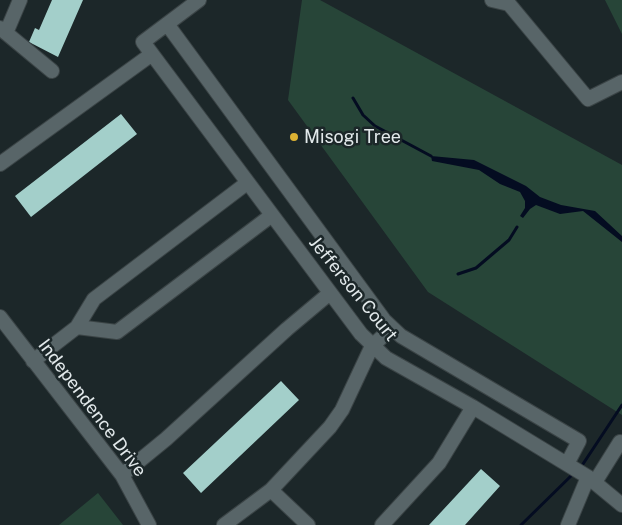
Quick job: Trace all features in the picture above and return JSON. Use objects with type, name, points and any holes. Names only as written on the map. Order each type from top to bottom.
[{"type":"street","points":[[20,0],[3,30],[52,71]]},
{"type":"street","points":[[199,0],[167,24],[384,320],[401,336],[579,441],[567,464]]},
{"type":"street","points":[[492,0],[509,2],[588,99],[622,82]]},
{"type":"street","name":"Jefferson Court","points":[[167,24],[143,42],[247,183],[372,346],[398,366],[473,407],[592,479],[621,500]]},
{"type":"street","points":[[0,164],[152,54]]},
{"type":"street","points":[[33,361],[77,328],[94,299],[247,183]]},
{"type":"street","points":[[77,328],[117,332],[272,215]]},
{"type":"street","points":[[122,475],[166,439],[287,329],[330,293]]},
{"type":"street","name":"Independence Drive","points":[[0,316],[122,475],[149,525]]},
{"type":"street","points":[[224,525],[271,490],[330,427],[342,410],[372,346],[392,328]]},
{"type":"street","points":[[382,525],[439,463],[473,407]]},
{"type":"street","points":[[568,525],[592,479],[620,442],[622,443]]},
{"type":"street","points":[[271,490],[308,525]]},
{"type":"green space","points":[[302,0],[320,0],[622,165],[622,415],[428,292],[288,100]]},
{"type":"green space","points":[[605,0],[622,0],[622,34]]},
{"type":"green space","points":[[98,493],[123,525],[59,525]]},
{"type":"water","points":[[431,156],[474,160],[526,186],[540,197],[561,205],[595,211],[622,236],[622,242],[583,211],[560,214],[536,205],[523,218],[520,216],[525,208],[525,201],[520,192],[500,184],[479,170],[432,161]]},
{"type":"building","points":[[52,0],[83,0],[58,57],[29,42],[35,28],[39,30]]},
{"type":"building","points":[[121,114],[137,134],[31,217],[15,196]]},
{"type":"building","points":[[281,381],[299,400],[201,493],[183,473]]},
{"type":"building","points":[[481,469],[500,486],[465,525],[429,525]]},
{"type":"waterway","points":[[353,98],[363,115],[375,126],[431,156]]},
{"type":"waterway","points":[[458,274],[476,268],[509,240],[517,227]]},
{"type":"waterway","points":[[581,467],[622,405]]},
{"type":"waterway","points":[[521,525],[574,473]]},
{"type":"place","name":"Misogi Tree","points":[[294,137]]}]
